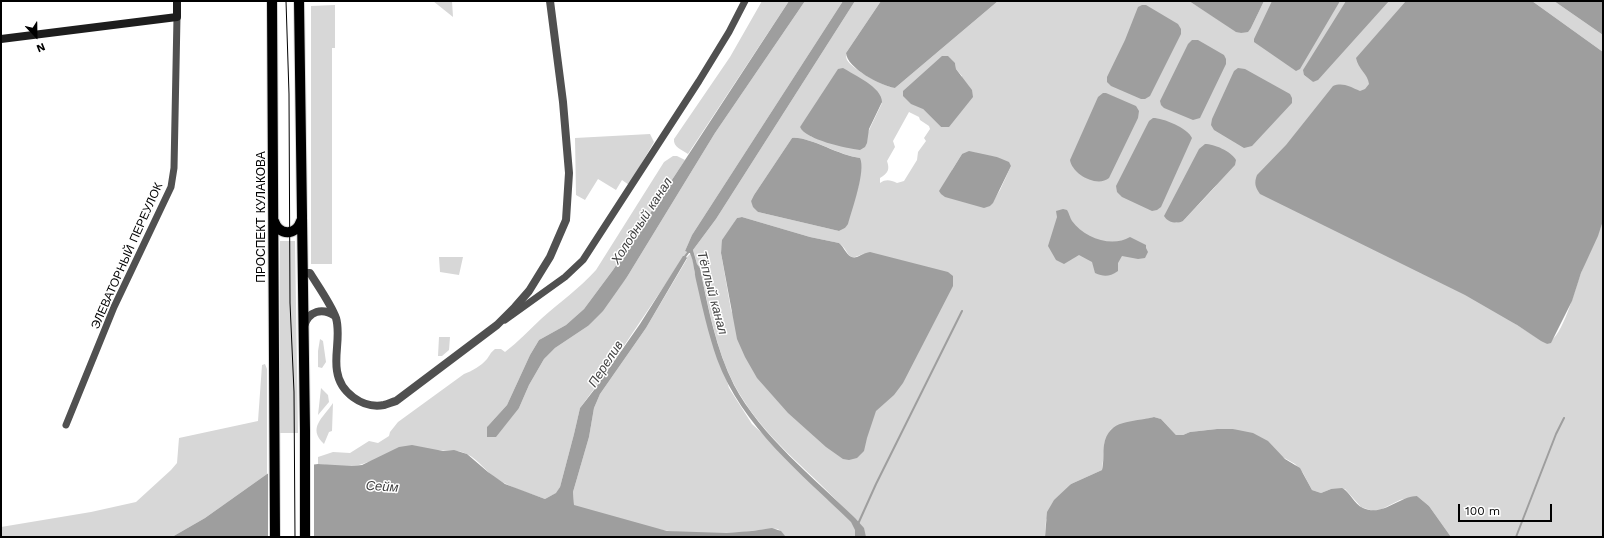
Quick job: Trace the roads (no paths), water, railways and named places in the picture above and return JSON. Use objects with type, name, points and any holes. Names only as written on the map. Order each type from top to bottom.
[{"type":"main road","points":[[1,39],[177,16],[177,1]]},
{"type":"main road","name":"ПРОСПЕКТ КУЛАКОВА","points":[[272,1],[275,537]]},
{"type":"main road","points":[[300,1],[301,221],[306,273],[303,327],[305,537]]},
{"type":"main road","points":[[274,221],[278,229],[289,233],[297,229],[301,221]]},
{"type":"street","points":[[497,325],[524,296],[540,274],[550,257],[566,220],[569,173],[550,1]]},
{"type":"street","points":[[306,273],[335,317],[337,326],[337,370],[340,383],[348,393],[358,401],[371,405],[384,405],[396,401],[497,325],[565,277],[583,260],[729,32],[745,1]]},
{"type":"street","name":"ЭЛЕВАТОРНЫЙ ПЕРЕУЛОК","points":[[66,425],[114,306],[171,187],[174,168],[177,16]]},
{"type":"street","points":[[303,327],[309,316],[317,311],[322,310],[329,312],[335,317]]},
{"type":"water","points":[[789,1],[805,1],[715,133],[627,277],[603,311],[588,326],[555,348],[544,359],[529,385],[519,408],[496,437],[487,437],[487,427],[507,405],[530,355],[539,340],[566,325],[584,309],[613,270]]},
{"type":"water","name":"Сейм","points":[[843,1],[855,1],[716,219],[693,250],[697,264],[700,268],[717,343],[734,385],[745,404],[773,439],[789,456],[855,518],[864,528],[866,537],[855,537],[855,530],[851,522],[793,467],[757,428],[741,406],[728,384],[717,359],[705,320],[692,260],[689,253],[646,328],[600,394],[594,408],[589,437],[573,492],[574,505],[667,531],[726,533],[772,528],[781,531],[786,537],[172,537],[205,518],[267,474],[280,469],[318,464],[352,466],[362,465],[399,447],[412,445],[443,451],[454,450],[467,454],[505,484],[545,499],[556,493],[560,487],[580,408],[640,324],[687,252],[685,251],[692,235]]},
{"type":"water","points":[[881,1],[998,1],[895,88],[882,84],[858,70],[852,65],[846,53]]},
{"type":"water","points":[[1189,1],[1264,1],[1251,28],[1248,32],[1241,33],[1236,32]]},
{"type":"water","points":[[1272,1],[1340,1],[1300,69],[1296,71],[1254,42],[1254,39]]},
{"type":"water","points":[[1346,1],[1389,1],[1318,80],[1313,82],[1304,75],[1303,70]]},
{"type":"water","points":[[1406,1],[1532,1],[1603,52],[1603,221],[1598,236],[1581,273],[1572,301],[1551,343],[1547,344],[1541,341],[1517,325],[1465,295],[1260,194],[1256,187],[1255,183],[1257,175],[1286,145],[1333,86],[1343,85],[1360,91],[1365,89],[1369,84],[1368,80],[1356,58]]},
{"type":"water","points":[[1554,1],[1603,1],[1603,35]]},
{"type":"water","points":[[1146,5],[1178,24],[1181,29],[1181,34],[1150,96],[1145,99],[1141,99],[1111,86],[1107,82],[1107,77],[1125,40],[1138,7]]},
{"type":"water","points":[[1192,40],[1198,40],[1224,55],[1226,59],[1226,64],[1200,118],[1193,120],[1164,108],[1160,101],[1188,44]]},
{"type":"water","points":[[942,56],[948,56],[955,63],[956,69],[972,90],[973,97],[949,127],[941,127],[923,109],[911,104],[903,96],[903,91]]},
{"type":"water","points":[[843,68],[873,86],[881,97],[882,102],[869,129],[867,143],[865,147],[860,150],[827,143],[810,136],[800,127],[838,69]]},
{"type":"water","points":[[1238,68],[1245,69],[1290,94],[1292,98],[1292,103],[1252,146],[1244,148],[1214,130],[1211,125],[1212,119],[1234,71]]},
{"type":"water","points":[[1103,93],[1136,106],[1139,111],[1138,118],[1109,178],[1104,181],[1098,181],[1086,178],[1080,174],[1075,170],[1070,160],[1098,97]]},
{"type":"water","points":[[1153,118],[1157,118],[1181,127],[1190,134],[1192,138],[1161,207],[1152,211],[1122,197],[1117,192],[1116,186],[1149,121]]},
{"type":"water","points":[[792,138],[807,140],[843,154],[860,158],[860,181],[848,224],[845,228],[839,231],[758,212],[753,207],[751,201],[754,195]]},
{"type":"water","points":[[1205,144],[1209,144],[1226,151],[1236,160],[1235,165],[1183,221],[1175,223],[1170,221],[1164,216],[1199,149]]},
{"type":"water","points":[[969,151],[997,157],[1009,162],[1011,166],[993,203],[984,208],[945,197],[939,191],[962,154]]},
{"type":"water","points":[[1063,209],[1067,210],[1072,221],[1077,227],[1099,240],[1115,242],[1130,237],[1146,245],[1148,252],[1145,258],[1138,259],[1122,256],[1118,263],[1118,271],[1106,276],[1095,273],[1092,262],[1079,255],[1064,264],[1056,260],[1048,246],[1057,217],[1056,211]]},
{"type":"water","points":[[742,217],[810,237],[839,243],[851,257],[857,257],[870,252],[948,272],[953,276],[953,286],[903,383],[894,395],[876,411],[864,451],[857,458],[849,460],[843,459],[826,447],[788,413],[757,378],[745,357],[737,339],[721,253],[722,240],[737,218]]},
{"type":"water","points":[[1154,417],[1161,419],[1176,435],[1217,429],[1233,429],[1253,433],[1268,441],[1285,459],[1300,468],[1312,490],[1321,493],[1331,489],[1342,488],[1357,504],[1363,508],[1377,510],[1410,497],[1417,496],[1429,506],[1451,537],[1045,537],[1047,512],[1054,500],[1071,484],[1102,470],[1104,445],[1111,430],[1123,423]]},
{"type":"waterway","points":[[858,524],[876,484],[962,311]]},
{"type":"waterway","points":[[1516,537],[1556,434],[1564,418]]},
{"type":"tram line","points":[[286,1],[289,94],[290,303],[294,392],[295,537]]},
{"type":"water label","name":"Холодный канал","points":[[642,221]]},
{"type":"water label","name":"Тёплый канал","points":[[712,293]]},
{"type":"water label","name":"Перелив","points":[[606,364]]}]
